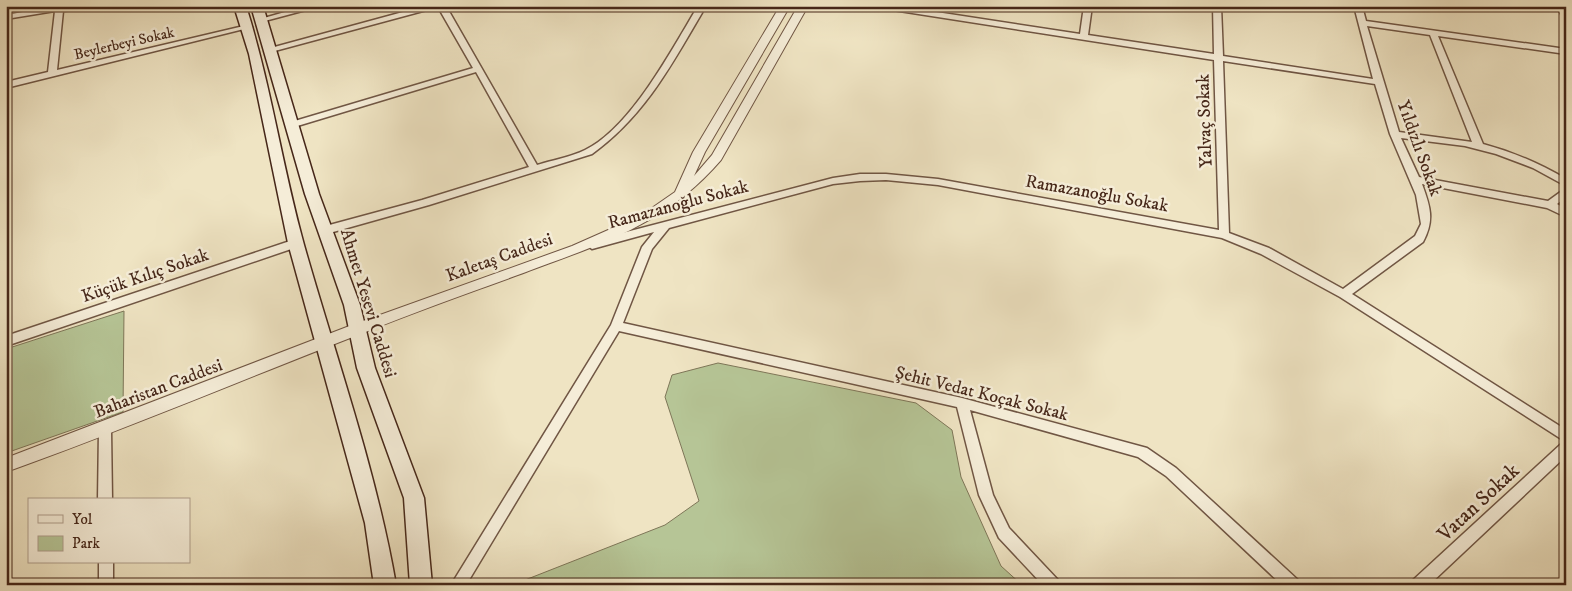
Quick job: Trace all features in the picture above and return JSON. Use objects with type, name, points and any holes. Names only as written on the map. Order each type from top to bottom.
[{"type":"main road","name":"Ahmet Yesevi Caddesi","points":[[240,6],[255,18],[271,49],[291,125],[352,305],[366,368],[414,498],[422,585]]},
{"type":"main road","name":"Ahmet Yesevi Caddesi","points":[[255,18],[296,242],[323,345],[375,523],[385,585]]},
{"type":"street","points":[[6,17],[43,10],[93,6]]},
{"type":"street","name":"Beylerbeyi Sokak","points":[[6,85],[255,18],[317,6]]},
{"type":"street","points":[[271,49],[435,6]]},
{"type":"street","points":[[442,6],[535,169]]},
{"type":"street","points":[[326,230],[588,152],[608,140],[633,116],[702,6]]},
{"type":"street","name":"Kaletaş Caddesi","points":[[681,192],[699,152],[785,6]]},
{"type":"street","name":"Kaletaş Caddesi","points":[[323,345],[357,330],[576,249],[647,217],[681,192],[710,167],[803,6]]},
{"type":"street","points":[[880,6],[1378,82]]},
{"type":"street","points":[[960,18],[964,6]]},
{"type":"street","points":[[1084,37],[1088,6]]},
{"type":"street","name":"Yalvaç Sokak","points":[[1217,6],[1224,236]]},
{"type":"street","name":"Yıldızlı Sokak","points":[[1344,294],[1418,239],[1425,230],[1426,219],[1415,179],[1395,134],[1378,82],[1358,6]]},
{"type":"street","points":[[1561,6],[1566,16]]},
{"type":"street","points":[[52,74],[60,8]]},
{"type":"street","points":[[1362,23],[1566,52]]},
{"type":"street","points":[[1433,33],[1479,147]]},
{"type":"street","points":[[291,125],[478,69]]},
{"type":"street","points":[[1395,134],[1479,147],[1532,163],[1566,183]]},
{"type":"street","name":"Ramazanoğlu Sokak","points":[[576,249],[833,181],[884,176],[938,182],[1224,236],[1282,259],[1344,294],[1566,437]]},
{"type":"street","points":[[1415,179],[1550,205],[1566,214]]},
{"type":"street","points":[[1550,205],[1566,191]]},
{"type":"street","points":[[458,585],[616,326],[647,247],[666,225]]},
{"type":"street","name":"Küçük Kılıç Sokak","points":[[6,341],[296,242]]},
{"type":"street","name":"Şehit Vedat Koçak Sokak","points":[[616,326],[962,403],[1142,452],[1171,472],[1293,585]]},
{"type":"street","name":"Baharistan Caddesi","points":[[6,465],[323,345]]},
{"type":"street","points":[[962,403],[986,495],[1004,533],[1053,585]]},
{"type":"street","points":[[105,429],[105,498]]},
{"type":"street","name":"Vatan Sokak","points":[[1418,585],[1566,448]]},
{"type":"street","points":[[106,564],[106,585]]},
{"type":"green space","points":[[124,311],[123,412],[6,453],[6,349]]},
{"type":"green space","points":[[718,363],[916,403],[952,430],[961,477],[1001,566],[1022,585],[520,585],[525,580],[665,525],[699,501],[665,397],[672,375]]}]
